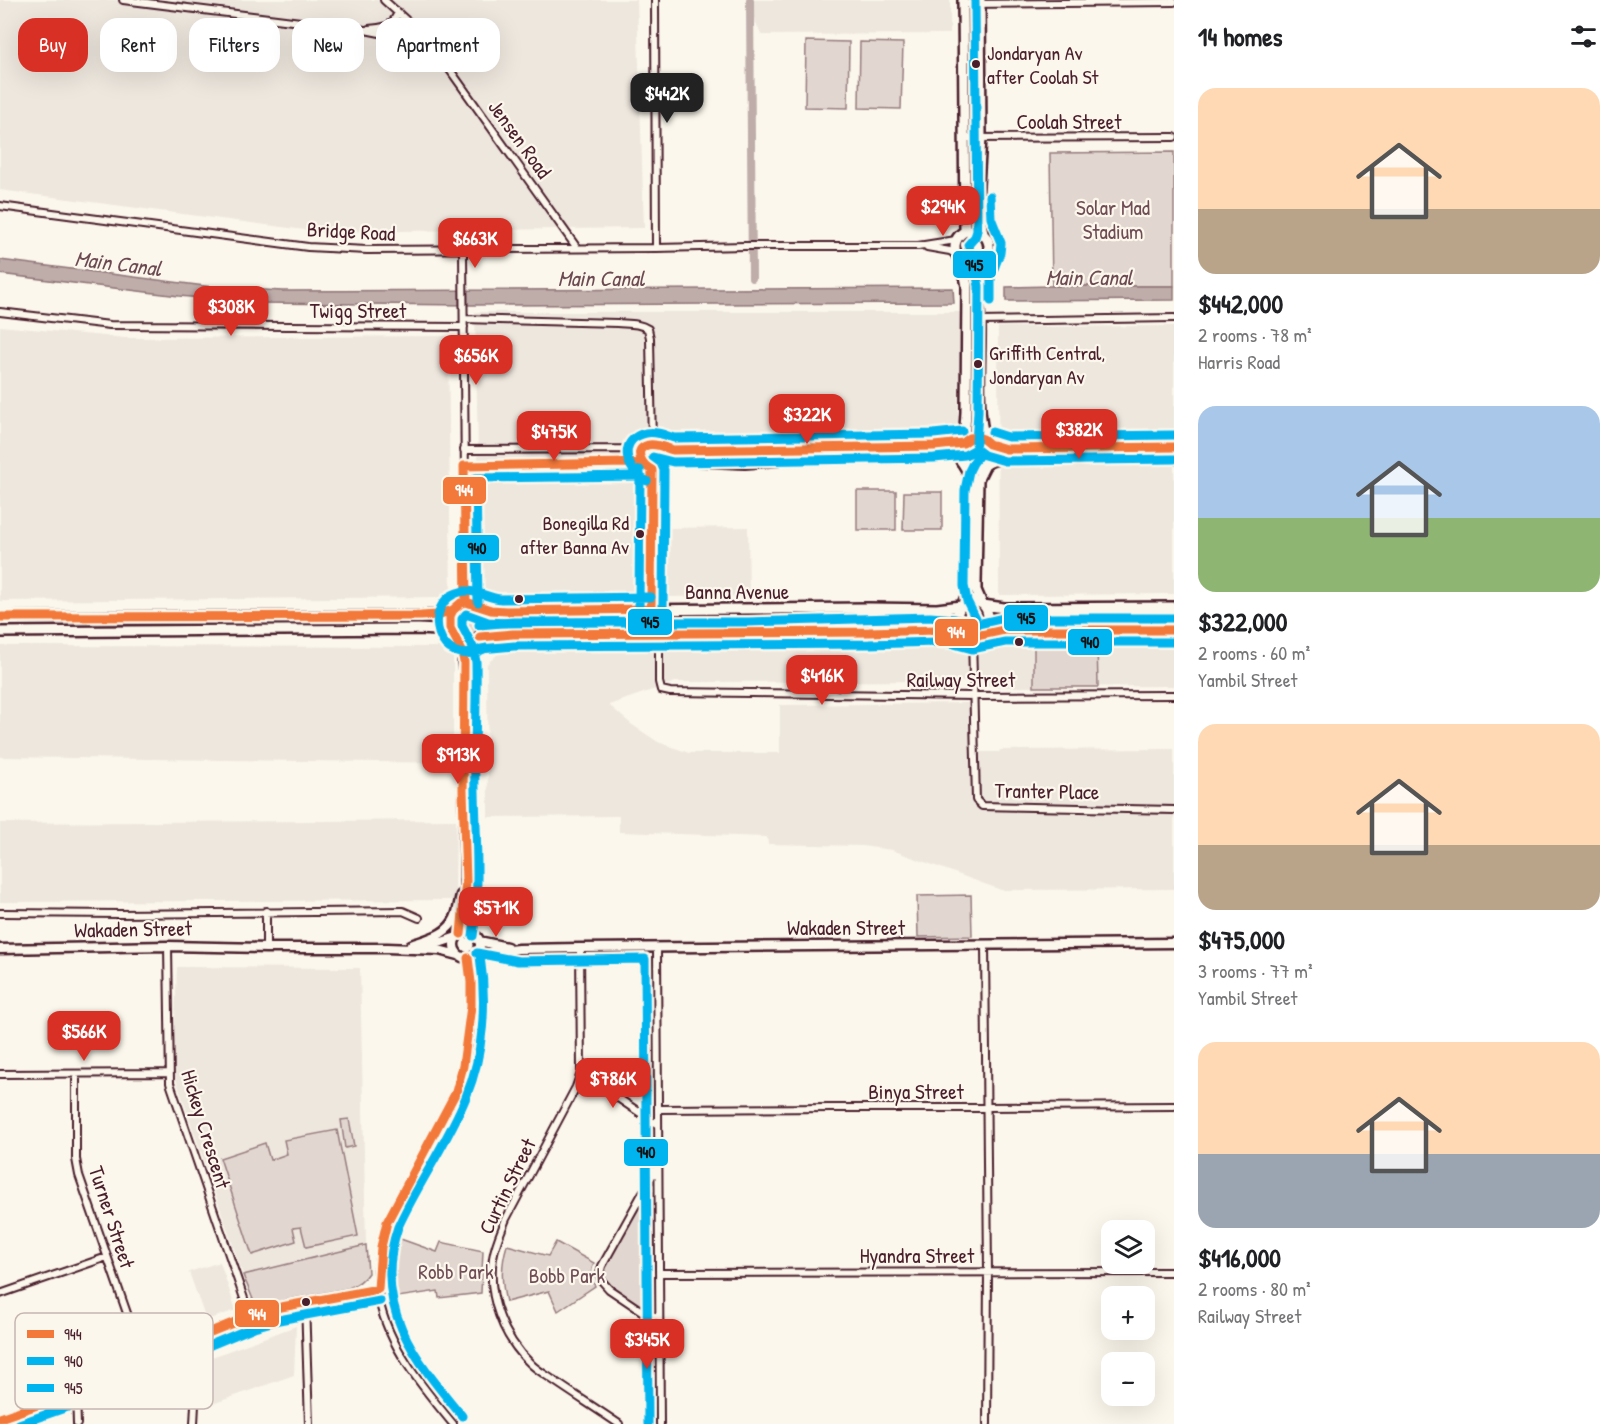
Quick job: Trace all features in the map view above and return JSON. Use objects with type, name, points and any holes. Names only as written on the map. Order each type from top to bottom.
[{"type":"main road","points":[[963,2],[965,231]]},
{"type":"main road","points":[[977,636],[987,628],[988,623],[987,612],[976,591],[978,479],[992,455],[982,427],[980,395],[978,286],[979,273],[989,249],[989,243],[983,233],[977,202],[981,138],[980,2]]},
{"type":"main road","points":[[983,233],[974,230],[965,231],[956,240],[955,251],[960,258],[967,286],[966,412],[963,443],[960,449],[961,461],[968,472],[968,583],[966,597],[957,615],[959,630],[962,634],[977,636],[1004,630],[1174,630]]},
{"type":"main road","points":[[960,258],[971,264],[984,259]]},
{"type":"main road","points":[[963,443],[973,437],[980,438],[987,443]]},
{"type":"main road","points":[[961,461],[970,469],[985,466]]},
{"type":"main road","points":[[962,605],[974,601],[1004,608],[1174,607]]},
{"type":"main road","points":[[0,617],[421,616],[437,615],[453,610],[466,602],[479,606],[485,620],[483,632],[473,650],[472,920],[479,946],[477,953],[468,958],[458,955],[454,948],[464,912],[465,877],[464,662],[462,651],[449,622],[453,610]]},
{"type":"main road","name":"Banna Avenue","points":[[479,606],[506,611],[937,609],[962,605]]},
{"type":"main road","points":[[0,632],[418,629],[436,630],[466,643],[479,638]]},
{"type":"main road","name":"Banna Avenue","points":[[479,638],[513,633],[659,634],[936,630],[962,634]]},
{"type":"main road","points":[[411,945],[434,937],[455,919],[465,877]]},
{"type":"main road","points":[[459,935],[468,933],[476,938]]},
{"type":"main road","name":"Wakaden Street","points":[[387,948],[436,943],[459,935]]},
{"type":"main road","name":"Wakaden Street","points":[[476,938],[518,949]]},
{"type":"main road","name":"Wakaden Street","points":[[477,953],[518,949],[580,948],[1174,943]]},
{"type":"main road","name":"Wakaden Street","points":[[0,950],[168,946],[387,948],[439,950],[458,955]]},
{"type":"street","points":[[123,0],[376,32]]},
{"type":"street","name":"Jensen Road","points":[[384,0],[404,18]]},
{"type":"street","points":[[655,0],[656,248]]},
{"type":"street","points":[[963,2],[1174,2]]},
{"type":"street","points":[[365,30],[388,26],[394,21],[398,12]]},
{"type":"street","name":"Jensen Road","points":[[451,72],[577,248]]},
{"type":"street","name":"Coolah Street","points":[[965,138],[1174,137]]},
{"type":"street","name":"Bridge Road","points":[[0,206],[308,247],[367,250],[463,250],[918,246],[950,251],[960,258]]},
{"type":"street","name":"Bridge Road","points":[[918,246],[956,240]]},
{"type":"street","points":[[463,250],[466,602]]},
{"type":"street","name":"Twigg Street","points":[[0,312],[110,325],[464,327]]},
{"type":"street","points":[[980,321],[1174,318]]},
{"type":"street","points":[[464,319],[644,326],[648,329],[650,338],[656,446],[664,457],[662,464]]},
{"type":"street","points":[[464,450],[642,449],[645,446],[673,450],[779,449],[934,446],[963,443]]},
{"type":"street","points":[[987,443],[1006,448],[1174,447]]},
{"type":"street","points":[[1144,447],[1144,461]]},
{"type":"street","points":[[641,464],[639,457],[642,449]]},
{"type":"street","points":[[779,449],[779,453],[784,457],[825,457]]},
{"type":"street","points":[[464,466],[628,463],[641,464],[652,470],[662,464],[674,462],[745,465],[825,457],[839,453],[927,454],[944,452],[955,453],[961,461]]},
{"type":"street","points":[[985,466],[995,460],[1011,459],[1174,461]]},
{"type":"street","points":[[651,609],[652,470]]},
{"type":"street","name":"Railway Street","points":[[659,634],[659,682],[661,690],[670,692],[974,696],[1174,695]]},
{"type":"street","name":"Tranter Place","points":[[977,636],[974,696],[976,800],[982,806],[1174,810]]},
{"type":"street","points":[[266,911],[266,948]]},
{"type":"street","name":"Wakaden Street","points":[[0,913],[403,911],[419,918]]},
{"type":"street","points":[[985,944],[987,1424]]},
{"type":"street","name":"Hickey Crescent","points":[[168,946],[170,1083],[250,1316]]},
{"type":"street","points":[[657,947],[660,1424]]},
{"type":"street","name":"Curtin Street","points":[[580,948],[581,1073],[571,1097],[506,1219],[497,1240],[492,1277],[498,1314],[517,1348],[531,1364],[619,1424]]},
{"type":"street","points":[[453,1424],[396,1347],[380,1303],[378,1289],[381,1247],[387,1222],[456,1092],[470,1026],[471,982],[468,958]]},
{"type":"street","points":[[0,1074],[169,1073]]},
{"type":"street","points":[[581,1073],[658,1125]]},
{"type":"street","name":"Turner Street","points":[[76,1074],[78,1167],[127,1313]]},
{"type":"street","name":"Binya Street","points":[[658,1109],[1174,1106]]},
{"type":"street","points":[[658,1165],[602,1266],[600,1274],[601,1280],[609,1289],[646,1314],[659,1317]]},
{"type":"street","points":[[0,1294],[107,1257]]},
{"type":"street","name":"Hyandra Street","points":[[659,1273],[1174,1272]]},
{"type":"street","points":[[213,1332],[250,1316],[305,1302],[378,1289]]},
{"type":"street","points":[[305,1302],[309,1424]]},
{"type":"street","points":[[0,1418],[26,1409]]},
{"type":"street","points":[[77,1409],[78,1424]]},
{"type":"street","points":[[194,1424],[195,1409]]},
{"type":"shaded area","points":[[0,0],[637,0],[644,228],[320,232],[0,190]]},
{"type":"shaded area","points":[[747,0],[950,0],[950,34],[761,35]]},
{"type":"shaded area","points":[[0,260],[213,287],[282,291],[953,288],[954,303],[472,305],[257,303],[0,274]]},
{"type":"shaded area","name":"Main Canal","points":[[1174,286],[1174,300],[1006,301],[1006,287]]},
{"type":"shaded area","points":[[475,312],[960,312],[958,427],[953,436],[938,441],[643,439],[645,600],[490,599],[481,589]]},
{"type":"shaded area","points":[[0,326],[125,338],[448,336],[451,597],[0,601]]},
{"type":"shaded area","points":[[1174,326],[1174,594],[999,595],[998,327]]},
{"type":"shaded area","points":[[748,527],[749,596],[664,597],[663,528]]},
{"type":"shaded area","points":[[1174,643],[1174,686],[1000,687],[956,681],[675,682],[609,705],[631,724],[658,742],[689,753],[780,753],[780,705],[971,703],[971,752],[1174,749],[1174,889],[1001,890],[892,850],[862,846],[768,844],[767,837],[619,832],[619,816],[488,817],[487,664],[498,654],[511,648],[524,646]]},
{"type":"shaded area","points":[[0,646],[453,647],[453,763],[0,757]]},
{"type":"shaded area","points":[[456,820],[455,900],[0,902],[0,823]]},
{"type":"shaded area","points":[[177,967],[360,968],[366,1245],[243,1275],[173,1071]]},
{"type":"shaded area","points":[[220,1262],[236,1310],[213,1318],[213,1313],[204,1313],[189,1272]]},
{"type":"shaded area","points":[[296,1326],[294,1375],[213,1404],[213,1357]]},
{"type":"green space","points":[[806,41],[849,42],[848,108],[805,107]]},
{"type":"green space","points":[[860,42],[903,43],[901,109],[859,108]]},
{"type":"green space","name":"Solar Mad Stadium","points":[[1174,152],[1174,286],[1052,286],[1050,153]]},
{"type":"green space","points":[[857,491],[896,491],[896,530],[857,530]]},
{"type":"green space","points":[[904,492],[942,492],[942,530],[903,530]]},
{"type":"green space","points":[[467,608],[477,613],[480,621],[478,630],[470,636],[461,633],[457,623],[460,614]]},
{"type":"green space","points":[[1097,643],[1098,687],[1034,687],[1034,644]]},
{"type":"green space","points":[[971,895],[972,936],[918,937],[917,896]]},
{"type":"green space","points":[[349,1119],[354,1146],[345,1148],[341,1120]]},
{"type":"green space","points":[[337,1130],[358,1236],[306,1247],[301,1227],[293,1228],[296,1241],[252,1255],[220,1158],[265,1143],[270,1160],[287,1154],[284,1140]]},
{"type":"green space","points":[[649,1189],[653,1192],[655,1310],[649,1313],[608,1287],[602,1276],[602,1266]]},
{"type":"green space","name":"Robb Park","points":[[395,1237],[437,1252],[441,1242],[483,1251],[481,1293],[439,1298],[438,1291],[391,1298],[390,1268]]},
{"type":"green space","name":"Bobb Park","points":[[556,1242],[594,1263],[591,1275],[595,1286],[558,1311],[549,1291],[506,1302],[502,1273],[507,1245],[548,1256]]},
{"type":"green space","points":[[366,1245],[368,1273],[360,1282],[348,1288],[284,1300],[257,1309],[243,1275]]},
{"type":"waterway","points":[[750,0],[752,278]]},
{"type":"transit line","name":"945","points":[[975,0],[977,231],[968,245],[979,286],[976,443]]},
{"type":"transit line","name":"945","points":[[990,196],[991,218],[1001,243],[1000,253],[991,276],[991,301]]},
{"type":"transit line","name":"945","points":[[647,481],[633,470],[627,456],[631,442],[637,436],[646,433],[657,433],[674,438],[933,434],[962,431]]},
{"type":"transit line","name":"945","points":[[992,432],[1008,437],[1174,435]]},
{"type":"transit line","name":"944","points":[[461,934],[466,881],[463,791],[464,662],[462,651],[450,628],[450,616],[453,610],[466,602],[491,610],[506,611],[651,609],[652,470],[640,457],[640,450],[643,447],[654,445],[673,450],[934,446],[963,443],[970,438],[977,437],[989,444],[1006,449],[1174,447]]},
{"type":"transit line","name":"940","points":[[473,936],[477,882],[476,662],[473,647],[462,626],[462,619],[466,614],[488,622],[506,623],[651,621],[659,618],[663,609],[664,470],[661,463],[653,457],[673,462],[934,458],[965,455],[976,449],[984,455],[1005,461],[1174,459]]},
{"type":"transit line","name":"945","points":[[479,625],[513,622],[748,622],[930,617],[955,619],[974,625],[976,619],[967,601],[964,586],[965,490],[969,471],[979,455],[979,452],[975,450],[970,453]]},
{"type":"transit line","name":"944","points":[[466,602],[464,466],[641,464]]},
{"type":"transit line","name":"945","points":[[639,609],[640,470]]},
{"type":"transit line","name":"940","points":[[478,602],[476,478],[640,476]]},
{"type":"transit line","name":"945","points":[[486,648],[469,653],[455,652],[445,644],[439,634],[437,621],[440,609],[448,598],[465,591],[501,599],[651,597]]},
{"type":"transit line","name":"944","points":[[0,617],[421,616],[437,615],[453,610]]},
{"type":"transit line","name":"945","points":[[969,624],[1004,618],[1174,618]]},
{"type":"transit line","name":"944","points":[[480,637],[513,634],[936,630],[952,631],[972,637],[1004,630],[1174,630]]},
{"type":"transit line","name":"940","points":[[481,649],[514,646],[936,642],[972,649],[1005,642],[1174,642]]},
{"type":"transit line","name":"940","points":[[477,953],[518,961],[645,959],[648,1424]]},
{"type":"transit line","name":"940","points":[[462,1416],[428,1374],[402,1330],[394,1306],[390,1282],[391,1255],[398,1227],[451,1130],[472,1080],[482,1027],[483,991],[480,956]]},
{"type":"transit line","name":"944","points":[[213,1331],[276,1308],[378,1289],[381,1247],[387,1222],[456,1092],[463,1066],[471,1006],[468,958]]},
{"type":"transit line","name":"940","points":[[213,1344],[254,1327],[279,1320],[380,1301]]},
{"type":"transit line","name":"944","points":[[0,1418],[26,1409]]},
{"type":"transit line","name":"940","points":[[19,1424],[62,1409]]},
{"type":"place","name":"Jondaryan Av after Coolah St","points":[[976,64]]},
{"type":"place","name":"Griffith Central, Jondaryan Av","points":[[978,364]]},
{"type":"place","name":"Bonegilla Rd after Banna Av","points":[[640,534]]}]
